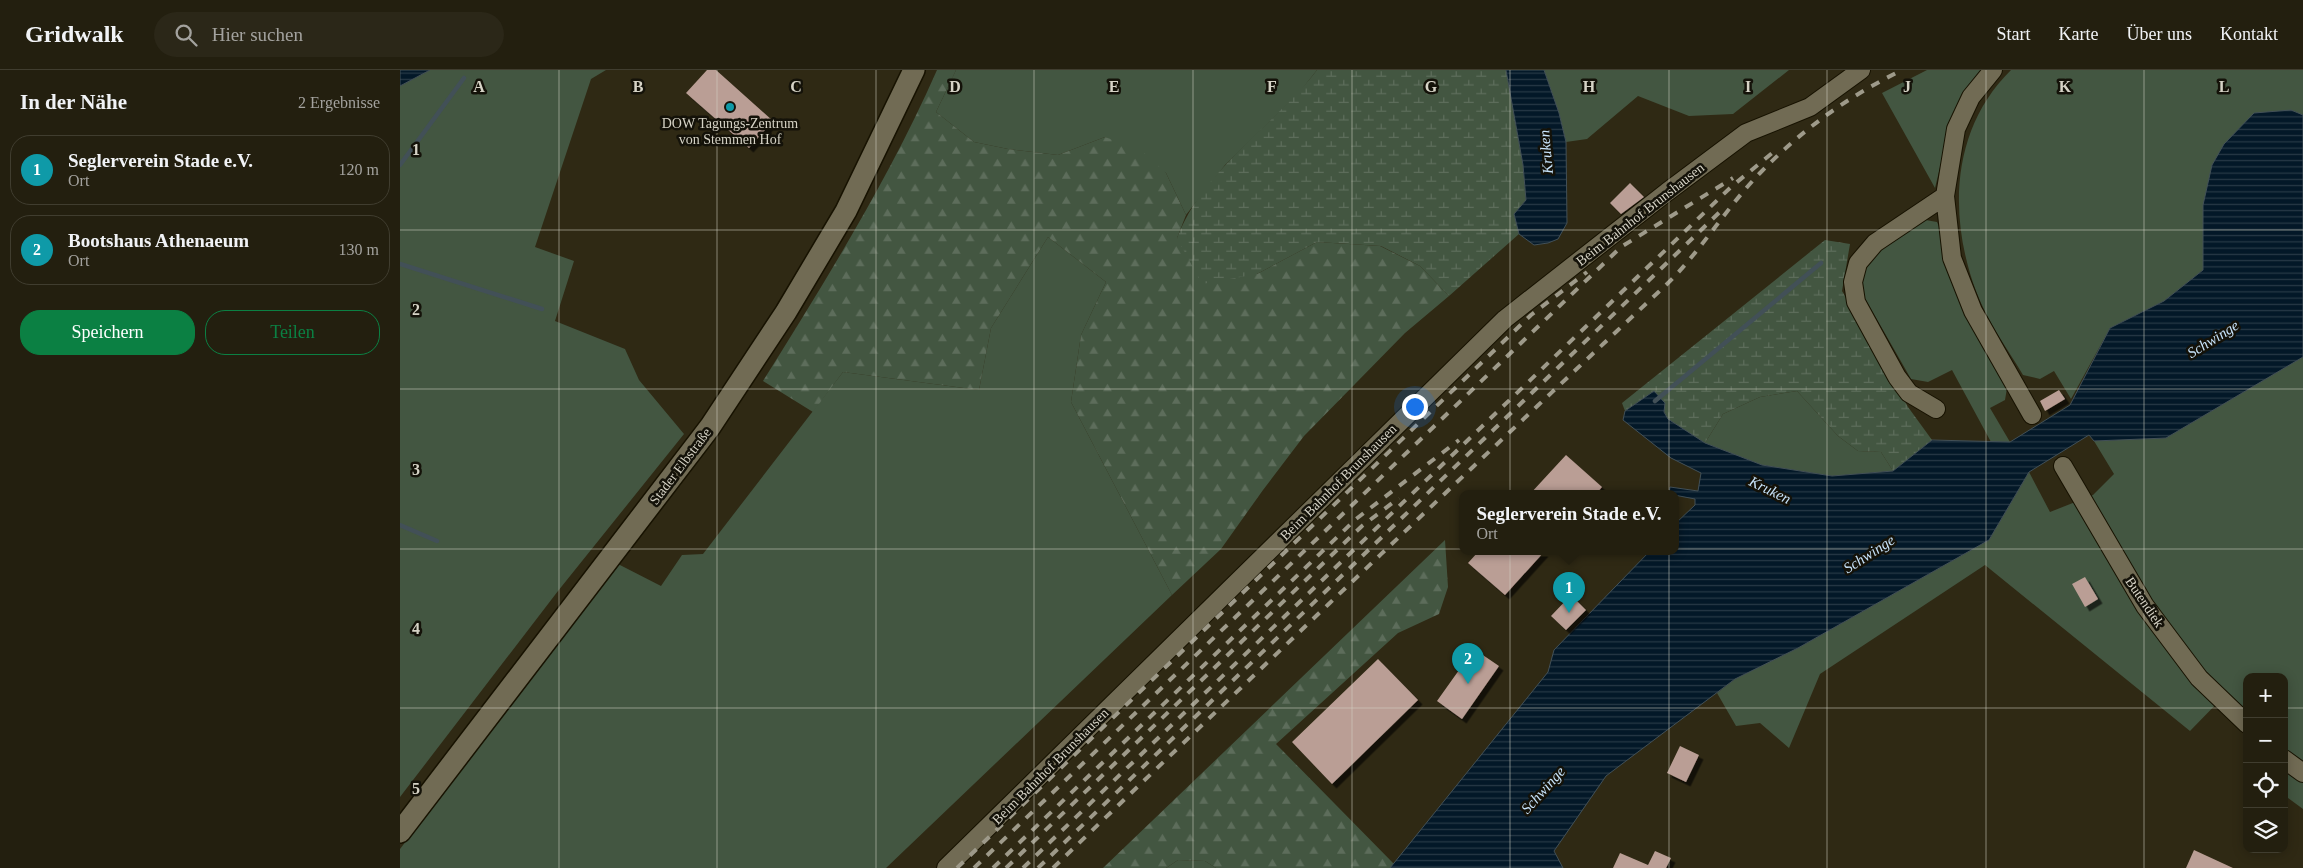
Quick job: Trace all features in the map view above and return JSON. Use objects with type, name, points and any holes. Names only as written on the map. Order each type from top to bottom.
[{"type":"street","name":"Stader Elbstraße","points":[[400,832],[715,419],[786,312],[846,211],[914,70]]},
{"type":"street","name":"Beim Bahnhof Brunshausen","points":[[946,868],[1505,319],[1746,133],[1810,107],[1861,70]]},
{"type":"street","points":[[1993,70],[1971,97],[1956,129],[1945,196],[1952,258],[1973,311],[2032,415]]},
{"type":"street","points":[[1936,409],[1909,393],[1896,377],[1856,302],[1852,282],[1858,263],[1875,242],[1945,196]]},
{"type":"street","name":"Butendiek","points":[[2063,466],[2145,606],[2199,678],[2243,720]]},
{"type":"street","points":[[2288,762],[2303,773]]},
{"type":"green space","points":[[430,70],[606,70],[591,79],[535,247],[574,261],[555,321],[625,349],[639,380],[684,434],[558,591],[400,797],[400,86]]},
{"type":"green space","points":[[937,70],[956,70],[936,112],[974,142],[1008,149],[1058,155],[1105,137],[1142,151],[1166,173],[1186,215],[1177,238],[1257,274],[1317,242],[1380,246],[1420,266],[1449,296],[1405,333],[1304,436],[1221,549],[1172,595],[1071,402],[1081,335],[1106,282],[1048,237],[991,328],[979,390],[843,372],[813,412],[763,381],[856,228],[918,111]]},
{"type":"green space","points":[[956,70],[1317,70],[1298,94],[1225,165],[1186,215],[1166,173],[1105,137],[1058,155],[1008,149],[974,142],[936,112]]},
{"type":"green space","points":[[1317,70],[1506,70],[1523,165],[1526,200],[1514,214],[1519,234],[1449,296],[1420,266],[1381,246],[1317,242],[1257,274],[1202,284],[1177,238],[1189,213],[1221,170],[1280,111]]},
{"type":"green space","points":[[1544,70],[1789,70],[1733,114],[1689,116],[1638,96],[1587,139],[1566,142],[1559,113]]},
{"type":"green space","points":[[1927,70],[1982,70],[1964,91],[1952,118],[1935,188],[1882,93]]},
{"type":"green space","points":[[2011,70],[2303,70],[2303,115],[2291,110],[2203,205],[2203,270],[2164,301],[2110,328],[2071,399],[2054,371],[2040,379],[2023,375],[1991,324],[1976,291],[1961,233],[1960,175],[1966,146],[1976,119],[1991,93]]},
{"type":"green space","points":[[1920,219],[1937,222],[2008,382],[2005,400],[1990,408],[2010,442],[1991,442],[1952,370],[1928,382],[1911,379],[1863,295],[1861,278],[1870,258]]},
{"type":"green space","points":[[1048,237],[1106,282],[1081,335],[1071,402],[1172,595],[886,868],[400,868],[400,849],[618,564],[661,586],[682,555],[703,554],[843,372],[979,390],[991,328]]},
{"type":"green space","points":[[1825,240],[1850,244],[1842,291],[1908,407],[1932,440],[1893,471],[1881,452],[1858,451],[1838,436],[1797,391],[1760,397],[1723,414],[1705,443],[1668,419],[1654,391],[1625,411],[1622,403]]},
{"type":"green space","points":[[2303,357],[2303,809],[2288,798],[2288,673],[2243,673],[2243,708],[2227,693],[2190,731],[1985,565],[1820,674],[1789,748],[1760,723],[1736,726],[1717,693],[1735,679],[1798,648],[1989,540],[2029,472],[2050,512],[2093,495],[2114,474],[2094,441],[2166,438]]},
{"type":"green space","points":[[1797,391],[1838,436],[1858,451],[1881,452],[1893,471],[1832,476],[1762,465],[1705,443],[1723,414],[1760,397]]},
{"type":"green space","points":[[1445,540],[1448,587],[1439,614],[1398,633],[1276,744],[1394,864],[1390,868],[1216,868],[1205,861],[1178,860],[1166,868],[1103,868]]},
{"type":"green space","points":[[1178,860],[1205,861],[1216,868],[1166,868]]},
{"type":"water","points":[[400,70],[430,70],[400,86]]},
{"type":"water","name":"Kruken","points":[[1506,70],[1544,70],[1559,113],[1566,142],[1567,223],[1558,239],[1548,243],[1534,245],[1519,234],[1514,214],[1526,200],[1523,165]]},
{"type":"water","points":[[2291,110],[2303,115],[2303,357],[2166,438],[2094,441],[2089,435],[2029,472],[1989,540],[1798,648],[1735,679],[1606,776],[1554,851],[1563,868],[1390,868],[1548,672],[1554,650],[1646,555],[1679,555],[1679,520],[1695,505],[1695,499],[1679,496],[1679,490],[1670,490],[1670,487],[1698,491],[1701,473],[1671,458],[1623,420],[1625,411],[1654,391],[1665,403],[1664,412],[1668,419],[1705,443],[1762,465],[1832,476],[1893,471],[1932,440],[2010,442],[2070,405],[2110,328],[2164,301],[2203,270],[2203,205],[2212,165],[2224,144],[2254,113]]},
{"type":"building","name":"DOW Tagungs-Zentrum von Stemmen Hof","points":[[707,70],[716,70],[773,121],[749,148],[686,93]]},
{"type":"building","points":[[1630,183],[1644,197],[1621,214],[1610,203]]},
{"type":"building","points":[[2059,390],[2065,399],[2045,411],[2040,401]]},
{"type":"building","points":[[1566,455],[1602,487],[1599,490],[1534,490]]},
{"type":"building","points":[[1475,555],[1541,555],[1505,595],[1468,563]]},
{"type":"building","points":[[2085,577],[2098,599],[2085,607],[2072,584]]},
{"type":"building","points":[[1571,595],[1586,610],[1566,630],[1551,616]]},
{"type":"building","points":[[1474,649],[1499,666],[1462,719],[1437,701]]},
{"type":"building","points":[[1378,659],[1418,700],[1332,784],[1292,742]]},
{"type":"building","points":[[1680,746],[1699,755],[1686,782],[1667,773]]},
{"type":"building","points":[[2194,850],[2233,868],[2186,868]]},
{"type":"building","points":[[1655,851],[1671,858],[1666,868],[1613,868],[1620,853],[1648,865]]},
{"type":"waterway","points":[[400,165],[464,78]]},
{"type":"waterway","points":[[1655,401],[1821,263]]},
{"type":"waterway","points":[[400,264],[542,309]]},
{"type":"waterway","points":[[400,525],[437,541]]},
{"type":"railway","points":[[1053,868],[1666,285],[1691,258],[1748,186],[1776,157],[1826,115],[1902,70]]},
{"type":"railway","points":[[1023,868],[1731,187],[1777,149]]},
{"type":"railway","points":[[974,868],[1621,247],[1733,178]]},
{"type":"railway","points":[[1038,868],[1725,207]]},
{"type":"railway","points":[[957,868],[1531,315],[1587,272]]},
{"type":"railway","points":[[993,868],[1356,519],[1459,440]]},
{"type":"railway","points":[[1006,868],[1362,526],[1399,498]]},
{"type":"place","name":"DOW Tagungs-Zentrum von Stemmen Hof","points":[[730,107]]},
{"type":"place","name":"Seglerverein Stade e.V.","points":[[1569,613]]},
{"type":"place","name":"Bootshaus Athenaeum","points":[[1468,684]]},
{"type":"water label","name":"Schwinge","points":[[2213,339]]},
{"type":"water label","name":"Schwinge","points":[[1869,554]]},
{"type":"water label","name":"Schwinge","points":[[1543,790]]}]
